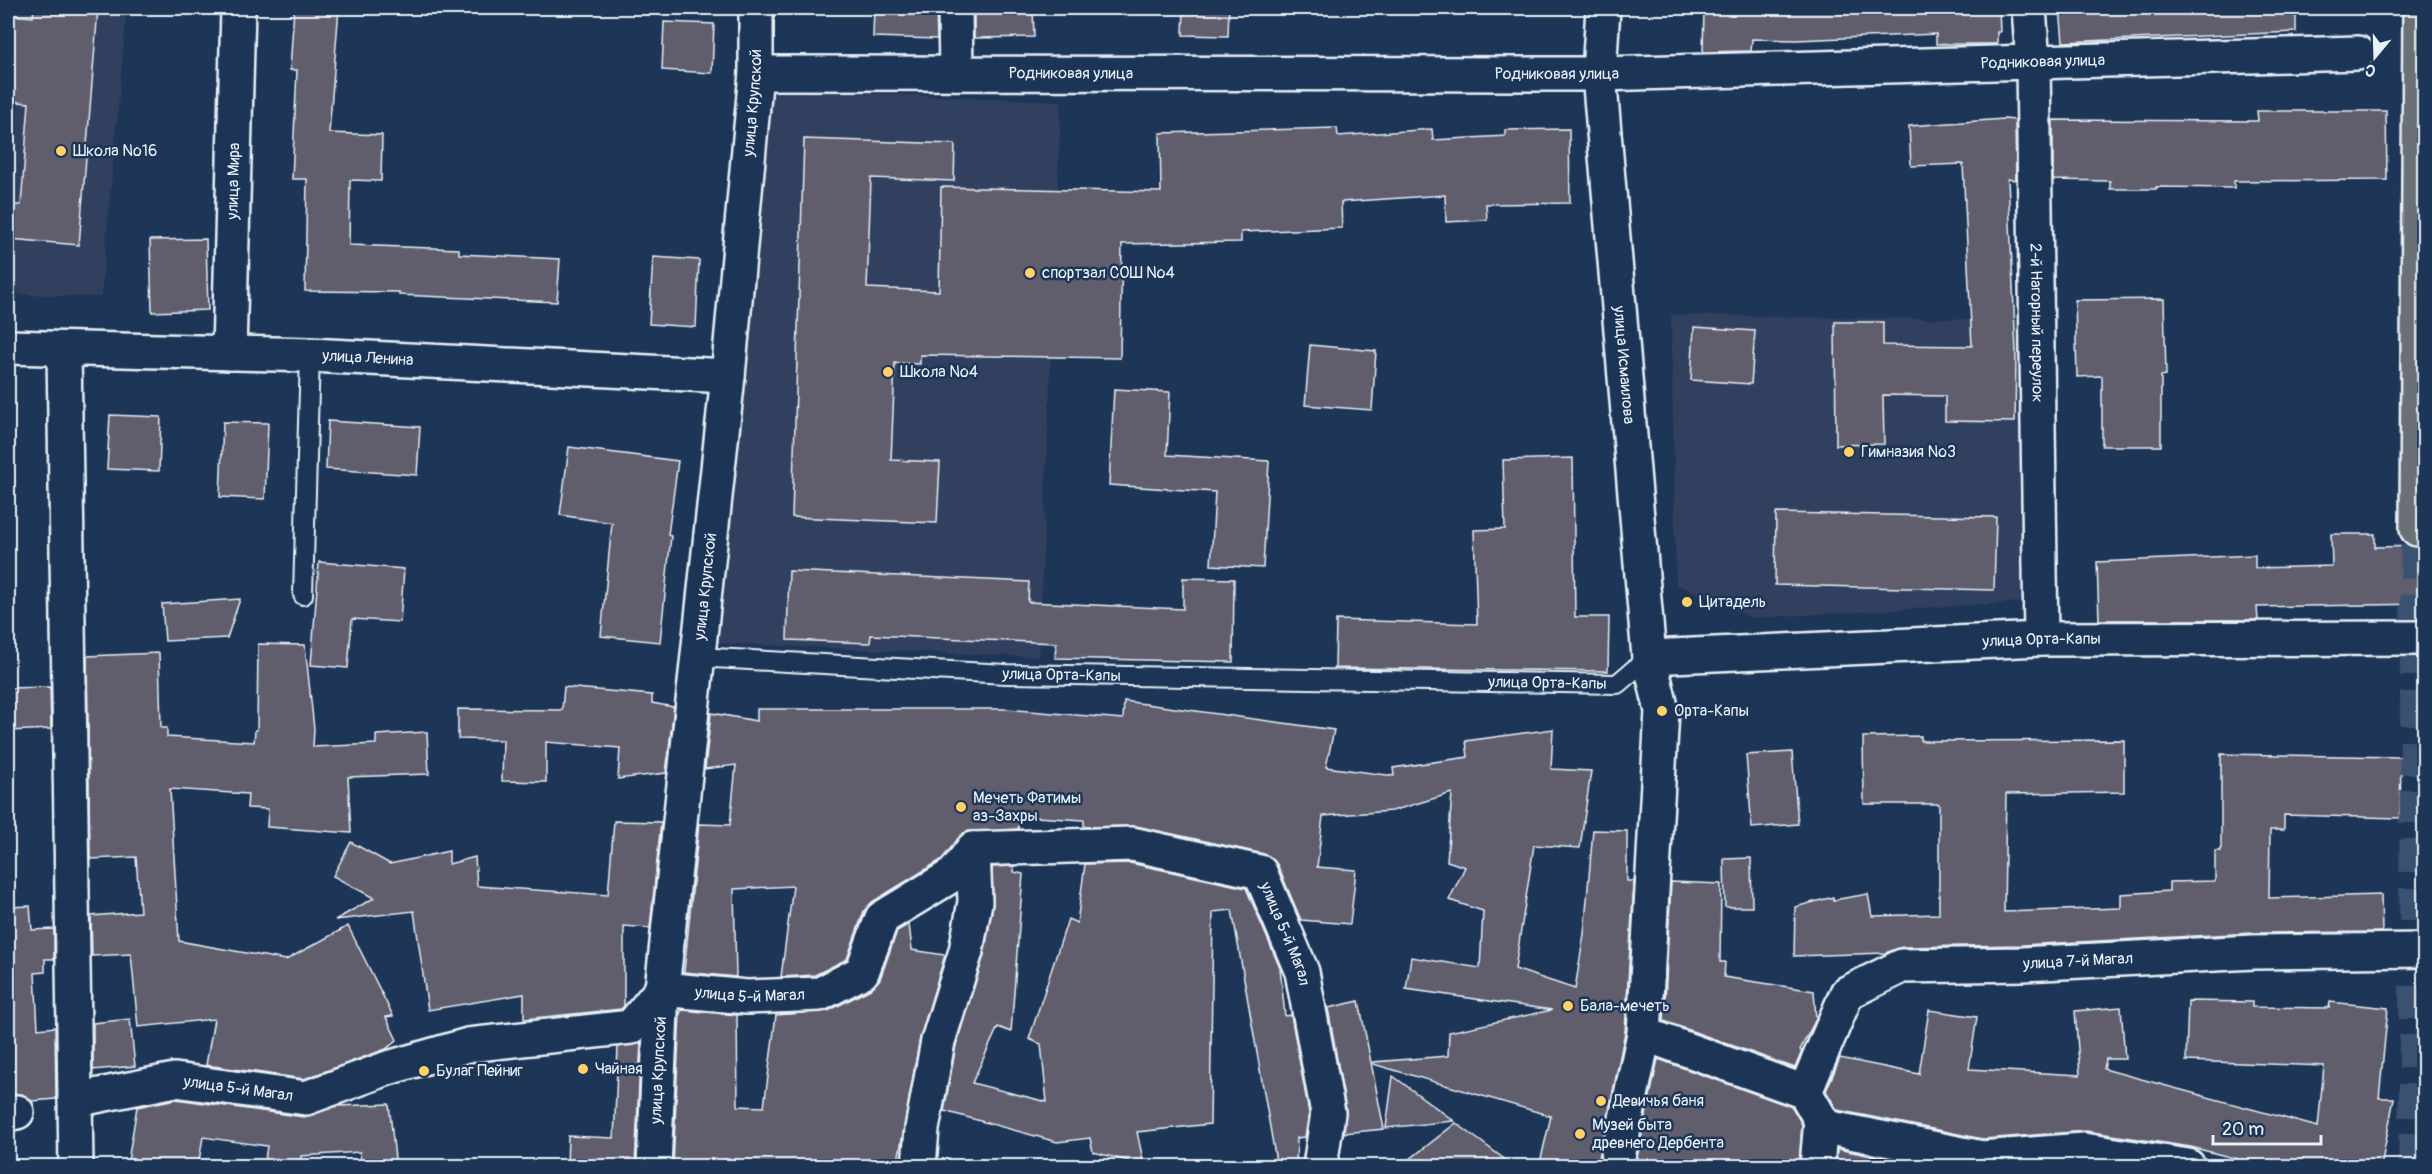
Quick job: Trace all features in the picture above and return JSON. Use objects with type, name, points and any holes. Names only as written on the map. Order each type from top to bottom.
[{"type":"highway","points":[[2417,529],[2423,54],[2420,8]]},
{"type":"street","name":"улица Мира","points":[[229,353],[238,8]]},
{"type":"street","name":"улица Крупской","points":[[654,1167],[662,989],[728,376],[756,73],[756,8]]},
{"type":"street","points":[[955,8],[956,73]]},
{"type":"street","name":"улица Исмаилова","points":[[1603,8],[1599,75],[1649,657],[1662,711],[1644,1034],[1616,1167]]},
{"type":"street","name":"2-й Нагорный переулок","points":[[2029,8],[2032,63],[2041,639]]},
{"type":"street","name":"Родниковая улица","points":[[756,73],[1599,75],[2358,53]]},
{"type":"street","name":"улица Ленина","points":[[8,348],[310,355],[728,376]]},
{"type":"street","points":[[64,349],[76,1167]]},
{"type":"street","name":"улица Орта-Капы","points":[[1649,657],[2041,639],[2424,638]]},
{"type":"street","name":"улица 5-й Магал","points":[[75,1100],[175,1080],[306,1098],[388,1068],[468,1045],[631,1028],[662,989],[747,997],[820,994],[862,972],[882,918],[954,874],[973,849],[1132,844],[1260,872],[1302,972],[1328,1113],[1320,1167]]},
{"type":"street","points":[[919,1167],[922,1129],[939,1041],[966,951],[975,902],[973,849]]},
{"type":"street","name":"улица 7-й Магал","points":[[1805,1092],[1847,993],[1902,966],[2034,963],[2254,952],[2424,950]]},
{"type":"street","points":[[1644,1034],[1805,1092],[1826,1127],[1982,1158],[2083,1150],[2188,1167]]},
{"type":"street","points":[[1817,1167],[1821,1120]]},
{"type":"lane","points":[[303,595],[310,355]]},
{"type":"lane","name":"улица Орта-Капы","points":[[696,657],[1006,674],[1617,684],[1649,657]]},
{"type":"shaded area","name":"Школа №16","points":[[8,8],[127,8],[101,297],[8,294]]},
{"type":"shaded area","name":"Школа №4","points":[[737,88],[1061,101],[1039,657],[715,643]]},
{"type":"shaded area","name":"Гимназия №3","points":[[1671,315],[2026,320],[2021,602],[1753,618],[1676,584]]},
{"type":"building","points":[[34,8],[98,8],[79,245],[10,239],[13,205],[21,205],[29,103],[8,101],[8,15],[33,17]]},
{"type":"building","points":[[294,8],[339,8],[329,133],[382,135],[381,181],[350,180],[349,245],[459,249],[459,254],[560,259],[557,302],[399,295],[399,292],[305,291],[307,179],[292,179],[297,70],[290,70]]},
{"type":"building","points":[[874,8],[936,8],[937,39],[873,37]]},
{"type":"building","points":[[974,8],[1033,8],[1034,37],[974,38]]},
{"type":"building","points":[[1184,8],[1229,8],[1228,36],[1183,35]]},
{"type":"building","points":[[1704,8],[1999,8],[2000,32],[1997,32],[1997,44],[1936,44],[1936,34],[1796,40],[1752,39],[1751,51],[1703,52]]},
{"type":"building","points":[[2060,8],[2296,8],[2296,32],[2063,42]]},
{"type":"building","points":[[664,22],[714,24],[712,73],[662,70]]},
{"type":"building","points":[[2257,111],[2386,111],[2387,180],[2234,181],[2234,188],[2110,189],[2110,181],[2053,180],[2053,120],[2258,121]]},
{"type":"building","points":[[2015,120],[2016,180],[2008,179],[2016,352],[2015,422],[1945,421],[1945,396],[1883,395],[1884,444],[1836,445],[1835,322],[1883,322],[1883,345],[1972,346],[1963,164],[1911,166],[1909,126]]},
{"type":"building","points":[[1337,128],[1338,136],[1432,129],[1433,140],[1505,136],[1505,130],[1569,129],[1570,203],[1486,204],[1487,220],[1446,222],[1445,195],[1341,202],[1342,228],[1241,232],[1241,242],[1122,244],[1120,358],[920,355],[920,364],[895,363],[891,460],[940,462],[937,523],[792,517],[804,139],[955,144],[954,181],[871,178],[867,288],[939,291],[941,187],[1161,192],[1160,133]]},
{"type":"building","points":[[206,239],[208,310],[152,312],[150,240]]},
{"type":"building","points":[[653,257],[699,260],[696,327],[649,324]]},
{"type":"building","points":[[2164,299],[2166,375],[2161,376],[2161,446],[2102,446],[2102,376],[2077,377],[2075,300]]},
{"type":"building","points":[[1694,327],[1755,331],[1751,384],[1691,380]]},
{"type":"building","points":[[1310,345],[1376,351],[1372,410],[1305,405]]},
{"type":"building","points":[[1114,389],[1170,392],[1167,455],[1269,461],[1263,568],[1211,565],[1215,492],[1109,485]]},
{"type":"building","points":[[110,415],[161,417],[159,471],[107,469]]},
{"type":"building","points":[[328,421],[420,427],[417,475],[326,469]]},
{"type":"building","points":[[223,422],[268,423],[265,499],[220,497]]},
{"type":"building","points":[[569,447],[678,461],[668,535],[671,536],[660,642],[601,636],[612,523],[560,515]]},
{"type":"building","points":[[1573,458],[1575,617],[1609,617],[1608,671],[1335,668],[1336,620],[1477,624],[1474,530],[1505,529],[1503,460]]},
{"type":"building","points":[[1776,513],[1996,517],[1994,590],[1775,585]]},
{"type":"building","points":[[2331,534],[2375,534],[2375,547],[2424,546],[2424,604],[2257,607],[2258,620],[2099,620],[2097,562],[2255,555],[2255,568],[2332,566]]},
{"type":"building","points":[[319,562],[404,569],[400,622],[352,619],[348,668],[311,665]]},
{"type":"building","points":[[789,571],[1029,582],[1028,602],[1183,609],[1183,578],[1234,579],[1233,662],[1055,658],[1056,643],[871,635],[870,643],[787,640]]},
{"type":"building","points":[[240,599],[227,638],[165,641],[162,604]]},
{"type":"building","points":[[258,644],[305,645],[314,729],[313,747],[376,744],[376,735],[427,732],[429,774],[348,777],[351,833],[267,827],[268,809],[247,808],[248,794],[170,789],[179,941],[286,960],[348,926],[393,1016],[386,1017],[397,1040],[386,1049],[304,1079],[206,1065],[214,1019],[138,1027],[131,954],[92,956],[91,916],[140,912],[136,857],[90,859],[87,656],[159,653],[161,728],[167,728],[167,737],[254,742],[255,730],[257,730]]},
{"type":"building","points":[[50,687],[51,729],[8,731],[8,688]]},
{"type":"building","points":[[564,687],[652,695],[652,703],[674,707],[666,773],[618,779],[620,748],[546,742],[546,782],[502,781],[503,740],[458,739],[458,709],[562,710]]},
{"type":"building","points":[[1124,701],[1334,730],[1326,767],[1394,776],[1393,768],[1468,757],[1466,741],[1553,729],[1551,769],[1591,771],[1580,848],[1534,845],[1515,969],[1575,989],[1584,934],[1593,830],[1627,831],[1627,881],[1634,881],[1625,1032],[1598,1167],[1539,1167],[1551,1116],[1373,1064],[1373,1062],[1448,1056],[1449,1032],[1552,1010],[1406,989],[1411,957],[1480,968],[1483,911],[1449,900],[1465,867],[1447,861],[1452,793],[1392,811],[1323,816],[1317,867],[1356,870],[1350,924],[1301,920],[1277,864],[1264,854],[1136,826],[1084,827],[1084,820],[1020,816],[1018,829],[964,833],[941,860],[872,902],[864,911],[847,959],[815,975],[781,977],[793,886],[734,889],[736,977],[684,972],[699,824],[730,825],[736,765],[705,769],[711,713],[757,721],[757,709],[1007,709],[1123,719]]},
{"type":"building","points":[[1921,736],[1921,741],[2124,740],[2124,792],[2006,794],[2004,912],[2121,908],[2121,894],[2169,891],[2169,882],[2215,881],[2215,851],[2221,851],[2221,754],[2401,757],[2400,818],[2284,815],[2284,830],[2270,830],[2269,898],[2381,895],[2382,932],[2253,933],[2022,945],[1902,947],[1885,953],[1794,956],[1795,907],[1833,897],[1833,900],[1868,894],[1872,916],[1939,914],[1939,804],[1864,804],[1863,737]]},
{"type":"building","points":[[1792,752],[1798,824],[1752,828],[1746,755]]},
{"type":"building","points":[[614,821],[661,822],[650,928],[624,926],[624,1006],[621,1009],[524,1019],[524,994],[428,1010],[414,911],[335,920],[374,898],[333,876],[351,842],[390,864],[449,851],[449,864],[475,857],[477,886],[608,895]]},
{"type":"building","points":[[1751,858],[1752,907],[1725,907],[1724,859]]},
{"type":"building","points":[[1130,863],[1246,888],[1280,968],[1285,1016],[1291,1015],[1309,1113],[1305,1137],[1297,1138],[1296,1167],[1277,1167],[1232,910],[1213,912],[1210,1124],[1137,1132],[1144,1165],[1093,1152],[1090,1138],[1057,1142],[944,1111],[956,1045],[984,955],[993,905],[992,867],[1014,866],[1014,872],[1023,874],[1011,1032],[998,1027],[972,1083],[1047,1102],[1041,1044],[1029,1039],[1068,919],[1077,923],[1085,864]]},
{"type":"building","points":[[1671,882],[1721,884],[1720,962],[1725,962],[1724,977],[1814,991],[1816,1019],[1800,1050],[1802,1051],[1795,1068],[1664,1021]]},
{"type":"building","points":[[30,906],[32,930],[54,929],[54,959],[45,959],[45,972],[35,973],[38,1029],[55,1027],[56,1099],[32,1101],[22,1094],[8,1095],[8,907]]},
{"type":"building","points":[[909,924],[912,950],[945,955],[920,1038],[897,1167],[673,1167],[680,1013],[682,1010],[737,1015],[738,1106],[764,1107],[776,1015],[828,1011],[871,989],[880,979],[897,931]]},
{"type":"building","points":[[1359,1001],[1384,1129],[1344,1133],[1346,1110],[1328,1008]]},
{"type":"building","points":[[2188,1001],[2252,1002],[2252,1007],[2329,1008],[2330,1002],[2388,1008],[2379,1098],[2394,1098],[2381,1167],[2268,1167],[2191,1147],[2086,1131],[1983,1139],[1837,1110],[1826,1091],[1840,1058],[1919,1074],[1929,1010],[1977,1017],[1969,1069],[2080,1075],[2075,1011],[2121,1007],[2125,1059],[2106,1059],[2104,1069],[2318,1127],[2324,1066],[2186,1061]]},
{"type":"building","points":[[130,1019],[135,1066],[93,1070],[93,1023]]},
{"type":"building","points":[[641,1042],[635,1167],[567,1167],[568,1136],[614,1138],[618,1047]]},
{"type":"building","points":[[1658,1059],[1792,1107],[1802,1124],[1799,1167],[1635,1167]]},
{"type":"building","points":[[1393,1076],[1454,1121],[1386,1128]]},
{"type":"building","points":[[176,1099],[304,1117],[337,1106],[389,1104],[396,1167],[361,1167],[360,1152],[301,1156],[299,1167],[264,1167],[267,1146],[203,1137],[198,1167],[127,1167],[137,1107]]},
{"type":"building","points":[[1456,1123],[1515,1167],[1400,1167]]},
{"type":"building","points":[[1837,1149],[1928,1167],[1836,1167]]},
{"type":"tunnel","points":[[2415,1166],[2417,529]]},
{"type":"place","name":"Школа №16","points":[[61,151]]},
{"type":"place","name":"спортзал СОШ №4","points":[[1030,273]]},
{"type":"place","name":"Школа №4","points":[[888,372]]},
{"type":"place","name":"Гимназия №3","points":[[1849,452]]},
{"type":"place","name":"Цитадель","points":[[1687,602]]},
{"type":"place","name":"Орта-Капы","points":[[1662,711]]},
{"type":"place","name":"Мечеть Фатимы аз-Захры","points":[[961,807]]},
{"type":"place","name":"Бала-мечеть","points":[[1568,1006]]},
{"type":"place","name":"Чайная","points":[[583,1069]]},
{"type":"place","name":"Булаг Пейниг","points":[[424,1071]]},
{"type":"place","name":"Девичья баня","points":[[1601,1101]]},
{"type":"place","name":"Музей быта древнего Дербента","points":[[1580,1134]]}]
